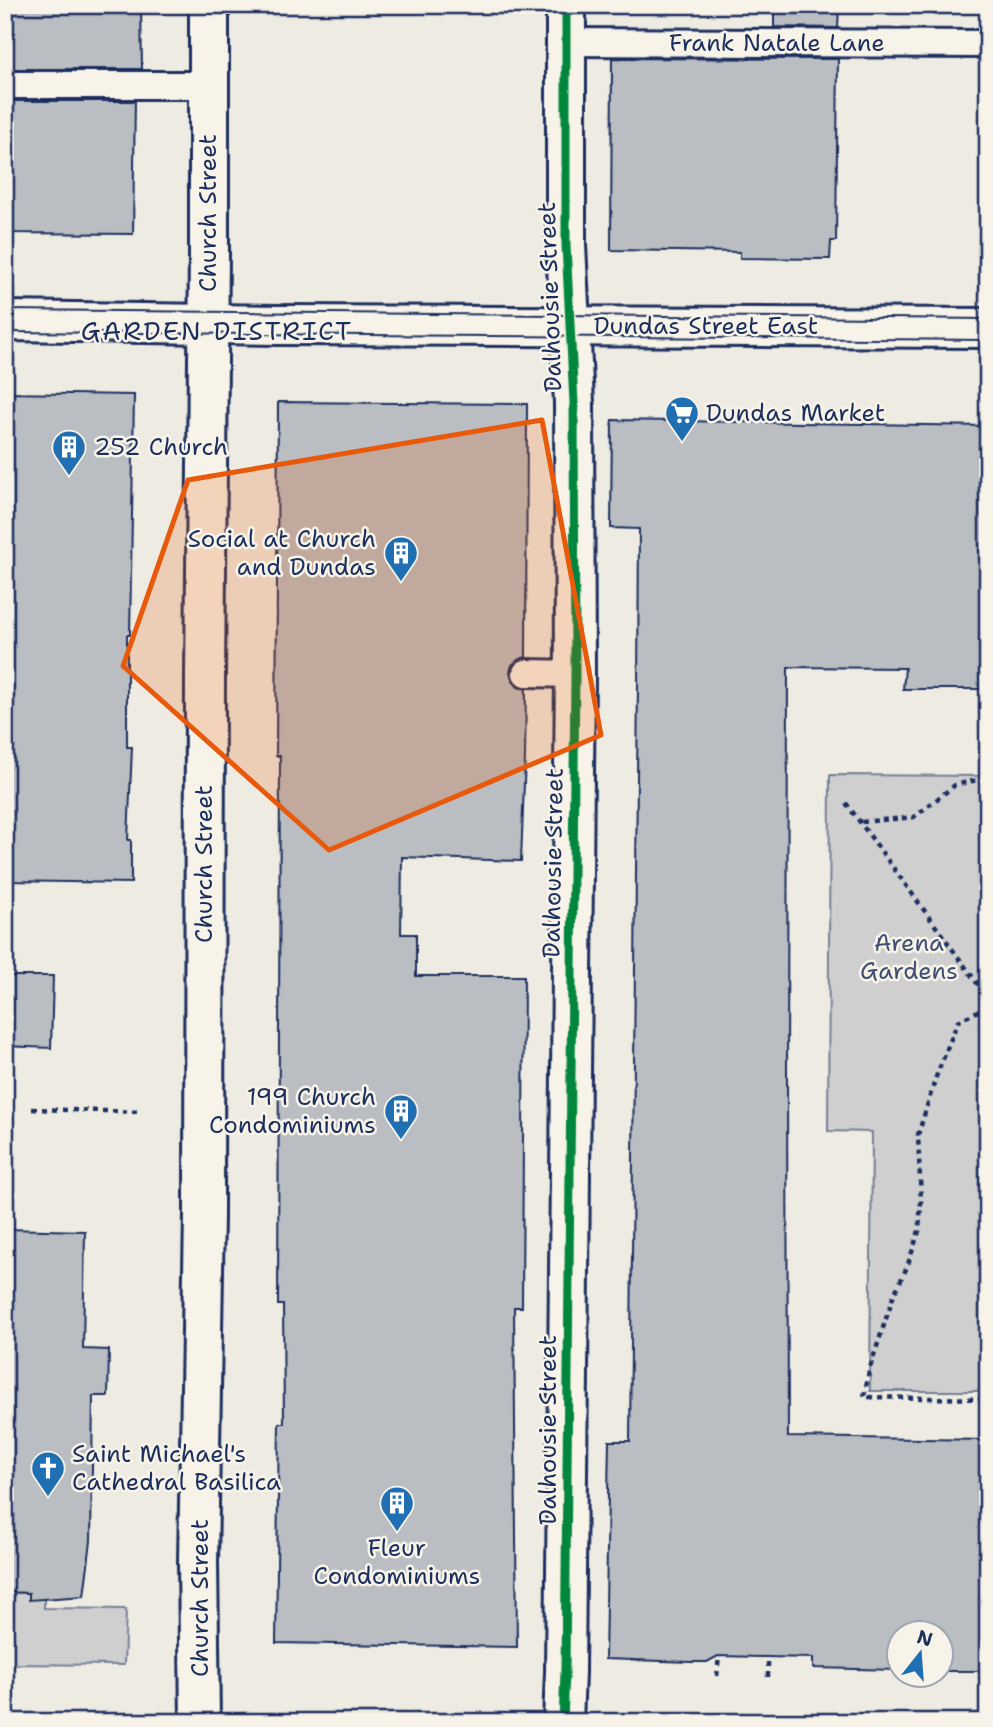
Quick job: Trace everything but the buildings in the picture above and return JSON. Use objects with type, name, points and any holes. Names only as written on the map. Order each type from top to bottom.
[{"type":"main road","name":"Church Street","points":[[200,1722],[198,1562],[204,1214],[209,5]]},
{"type":"main road","name":"Dalhousie Street","points":[[563,1722],[566,1658],[575,674],[574,403],[566,245],[566,24]]},
{"type":"main road","name":"Dundas Street East","points":[[5,321],[988,328]]},
{"type":"lane","name":"Frank Natale Lane","points":[[566,24],[988,44]]},
{"type":"lane","points":[[10,80],[208,85]]},
{"type":"lane","points":[[526,673],[575,674]]},
{"type":"path","points":[[861,822],[914,817],[955,785],[972,780],[988,780]]},
{"type":"path","points":[[846,803],[988,998]]},
{"type":"path","points":[[988,1006],[958,1021],[936,1077],[918,1135],[921,1201],[919,1230],[890,1307],[869,1371],[864,1397],[988,1399]]},
{"type":"path","points":[[32,1109],[142,1112]]},
{"type":"path","points":[[717,1676],[719,1656]]},
{"type":"path","points":[[768,1657],[768,1677]]},
{"type":"highlighted area","points":[[542,420],[601,735],[329,850],[123,666],[188,480]]},
{"type":"green space","name":"Arena Gardens","points":[[830,775],[988,776],[988,1391],[870,1391],[872,1132],[828,1131]]},
{"type":"green space","points":[[5,1592],[29,1593],[29,1599],[44,1592],[44,1608],[126,1609],[124,1665],[5,1664]]},
{"type":"tram line","points":[[5,310],[988,319]]},
{"type":"tram line","points":[[5,332],[988,340]]},
{"type":"cycle path","points":[[563,1722],[575,674],[574,403],[566,245],[566,5]]},
{"type":"place","name":"Dundas Market","points":[[682,443]]},
{"type":"place","name":"252 Church","points":[[69,477]]},
{"type":"place","name":"Social at Church and Dundas","points":[[401,583]]},
{"type":"place","name":"199 Church Condominiums","points":[[401,1141]]},
{"type":"place","name":"Saint Michael's Cathedral Basilica","points":[[48,1498]]},
{"type":"place","name":"Fleur Condominiums","points":[[397,1533]]},
{"type":"district","name":"GARDEN DISTRICT","points":[[217,331]]}]
